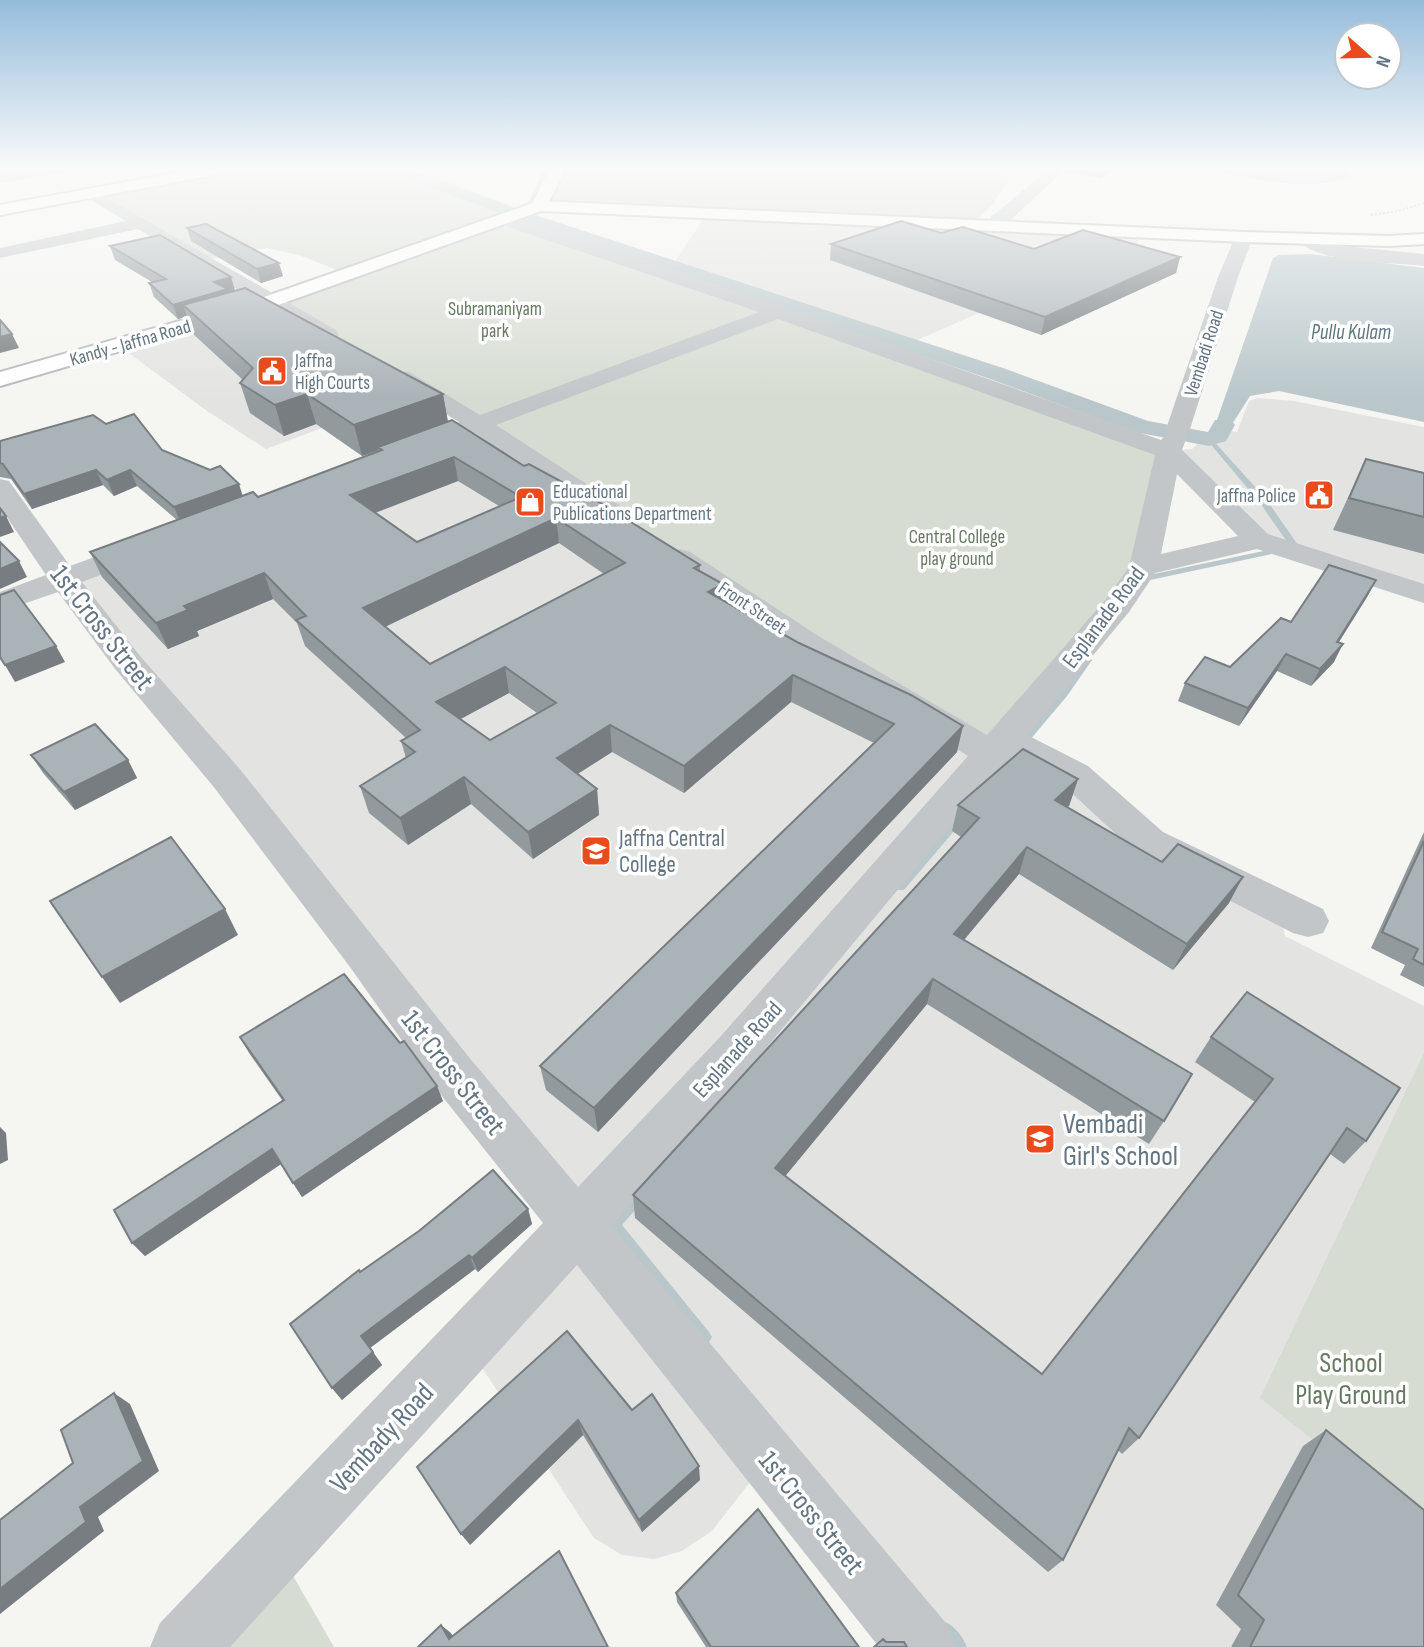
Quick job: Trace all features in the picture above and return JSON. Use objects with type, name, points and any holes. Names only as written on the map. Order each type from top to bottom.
[{"type":"main road","name":"Kandy - Jaffna Road","points":[[0,379],[271,301],[424,247]]},
{"type":"street","points":[[0,253],[29,247]]},
{"type":"street","points":[[181,247],[271,301]]},
{"type":"street","points":[[591,247],[778,312],[1174,440],[1277,546]]},
{"type":"street","name":"Vembadi Road","points":[[1174,440],[1241,247]]},
{"type":"street","points":[[1319,247],[1424,260]]},
{"type":"street","name":"Front Street","points":[[271,301],[478,424],[809,644],[996,745],[1075,775],[1149,842],[1308,921]]},
{"type":"street","points":[[440,438],[778,312]]},
{"type":"street","name":"Esplanade Road","points":[[577,1226],[764,1020],[996,745],[1083,648],[1144,567],[1174,440]]},
{"type":"street","name":"1st Cross Street","points":[[0,487],[64,579],[128,663],[226,777],[365,954],[451,1071],[922,1647]]},
{"type":"street","points":[[0,603],[174,538]]},
{"type":"street","points":[[1144,567],[1277,546],[1424,593]]},
{"type":"street","name":"Vembady Road","points":[[184,1647],[577,1226]]},
{"type":"shaded area","points":[[685,247],[1129,247],[888,353],[657,268],[676,260]]},
{"type":"shaded area","name":"Jaffna High Courts","points":[[271,301],[423,390],[266,449],[207,411],[118,345]]},
{"type":"shaded area","name":"Jaffna Police","points":[[1257,398],[1294,401],[1424,427],[1424,594],[1258,540],[1169,451],[1192,449],[1212,429],[1237,432],[1249,401]]},
{"type":"shaded area","points":[[478,424],[989,752],[1097,804],[1281,915],[1285,936],[1424,1006],[1424,1647],[922,1647],[768,1459],[712,1531],[682,1551],[654,1559],[622,1555],[594,1538],[467,1345],[577,1227],[64,579]]},
{"type":"green space","name":"Central College play ground","points":[[183,247],[587,247],[1169,451],[1144,567],[989,752],[271,301],[347,274],[299,255],[267,248],[205,260]]},
{"type":"green space","name":"School Play Ground","points":[[1424,1053],[1424,1528],[1260,1398]]},
{"type":"green space","points":[[277,1548],[334,1647],[184,1647]]},
{"type":"water","name":"Pullu Kulam","points":[[1310,254],[1424,268],[1424,422],[1279,391],[1250,396],[1231,426],[1216,423],[1273,258],[1279,255]]},
{"type":"building","points":[[111,247],[180,247],[231,277],[214,282],[228,289],[173,305],[149,283],[166,279]]},
{"type":"building","points":[[219,247],[249,247],[279,263],[257,269]]},
{"type":"building","points":[[839,247],[1034,249],[1144,247],[1180,257],[1045,317]]},
{"type":"building","points":[[245,288],[443,394],[354,425],[307,394],[275,405],[240,383],[253,368],[183,305]]},
{"type":"building","points":[[0,320],[12,334],[0,337]]},
{"type":"building","points":[[134,414],[162,450],[210,470],[220,466],[239,484],[174,507],[130,470],[107,480],[96,470],[24,494],[0,463],[0,441],[93,415],[106,424]]},
{"type":"building","points":[[452,420],[524,466],[529,464],[594,499],[700,565],[694,568],[723,584],[708,592],[799,643],[911,695],[963,726],[594,1108],[540,1066],[894,724],[793,675],[684,766],[610,725],[557,758],[597,789],[528,832],[464,777],[400,818],[360,786],[415,752],[401,741],[420,730],[296,620],[306,616],[264,573],[184,606],[188,610],[156,623],[90,552],[253,492],[258,497],[382,450],[378,447]],"holes":[[[454,457],[521,497],[417,542],[350,495]],[[556,518],[625,563],[430,664],[363,608]],[[505,667],[556,703],[490,740],[436,702]]]},
{"type":"building","points":[[1366,459],[1424,473],[1424,517],[1349,498]]},
{"type":"building","points":[[0,542],[19,561],[0,569]]},
{"type":"building","points":[[1329,565],[1376,580],[1337,642],[1343,644],[1320,669],[1286,654],[1248,708],[1185,683],[1205,657],[1230,667],[1281,618],[1291,622]]},
{"type":"building","points":[[14,590],[56,646],[5,665],[0,657],[0,595]]},
{"type":"building","points":[[95,724],[128,760],[64,792],[31,755]]},
{"type":"building","points":[[1023,749],[1078,779],[1055,800],[1162,862],[1178,844],[1243,877],[1187,944],[1027,847],[954,934],[1192,1074],[1164,1121],[933,979],[775,1168],[1042,1374],[1273,1079],[1211,1037],[1247,992],[1400,1088],[1366,1141],[1347,1128],[1139,1438],[1129,1428],[1063,1560],[633,1195],[979,818],[958,805]]},
{"type":"building","points":[[171,837],[225,909],[102,977],[50,901]]},
{"type":"building","points":[[1424,841],[1424,965],[1413,959],[1418,949],[1382,932]]},
{"type":"building","points":[[344,974],[400,1043],[404,1041],[437,1086],[293,1183],[272,1149],[132,1243],[114,1210],[284,1100],[240,1037]]},
{"type":"building","points":[[493,1170],[528,1209],[472,1258],[469,1255],[361,1336],[373,1352],[332,1388],[290,1324],[359,1270],[360,1272],[419,1231]]},
{"type":"building","points":[[567,1331],[632,1410],[652,1394],[699,1466],[639,1520],[578,1420],[461,1534],[417,1467]]},
{"type":"building","points":[[114,1393],[143,1461],[80,1507],[86,1522],[0,1589],[0,1520],[73,1463],[61,1430]]},
{"type":"building","points":[[1326,1430],[1424,1510],[1424,1647],[1250,1647],[1264,1620],[1238,1595]]},
{"type":"building","points":[[758,1509],[859,1647],[711,1647],[676,1593]]},
{"type":"building","points":[[559,1551],[608,1647],[418,1647],[441,1625],[449,1639]]},
{"type":"building","points":[[883,1639],[886,1642],[904,1642],[907,1647],[874,1647]]},
{"type":"waterway","points":[[616,247],[998,374],[1143,427],[1209,439],[1218,436],[1223,425]]},
{"type":"waterway","points":[[1209,439],[1263,501],[1295,547],[1301,548]]},
{"type":"waterway","points":[[1143,584],[1147,578],[1278,550]]},
{"type":"waterway","points":[[993,777],[1064,694],[1088,660]]},
{"type":"waterway","points":[[900,887],[962,814]]},
{"type":"waterway","points":[[643,1190],[613,1225],[704,1337]]},
{"type":"waterway","points":[[945,1631],[958,1647]]},
{"type":"place","name":"Jaffna High Courts","points":[[272,371]]},
{"type":"place","name":"Jaffna Police","points":[[1319,495]]},
{"type":"place","name":"Educational Publications Department","points":[[530,502]]},
{"type":"place","name":"Jaffna Central College","points":[[596,851]]},
{"type":"place","name":"Vembadi Girl's School","points":[[1040,1139]]},
{"type":"park label","name":"Subramaniyam park","points":[[495,319]]}]
